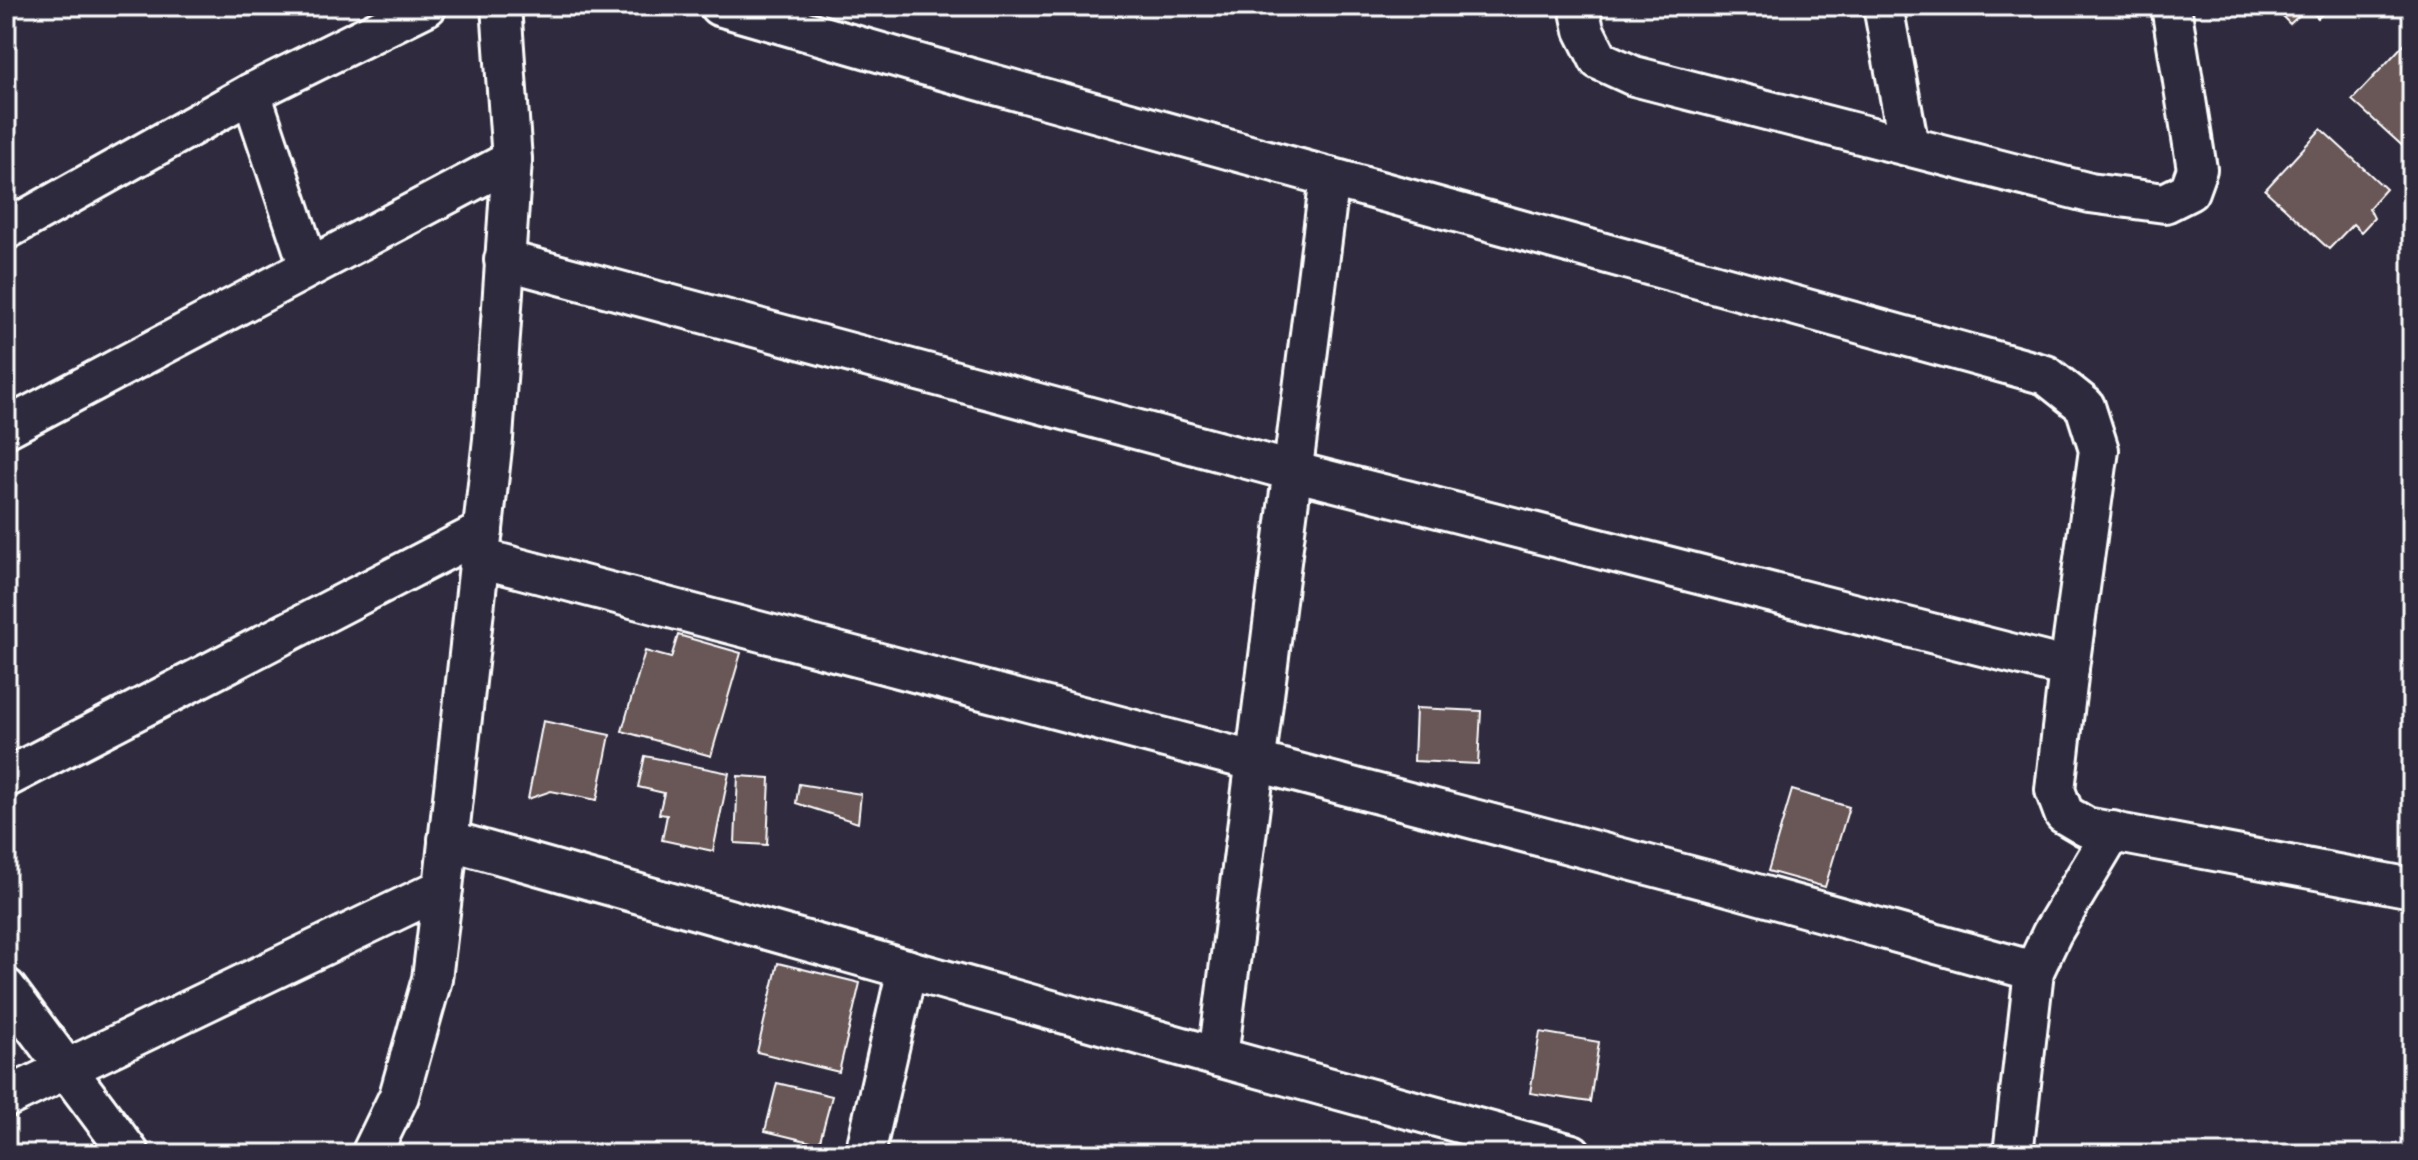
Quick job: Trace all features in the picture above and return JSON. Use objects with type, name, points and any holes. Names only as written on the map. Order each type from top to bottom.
[{"type":"street","points":[[6,230],[251,93],[427,6]]},
{"type":"street","points":[[371,1154],[399,1096],[432,979],[482,544],[493,439],[512,160],[501,6]]},
{"type":"street","points":[[719,6],[2046,375],[2085,406],[2099,450],[2055,790],[2064,814],[2086,827],[2412,888]]},
{"type":"street","points":[[1579,6],[1584,30],[1599,60],[1634,76],[2090,193],[2165,203],[2189,191],[2197,169],[2171,6]]},
{"type":"street","points":[[1883,6],[1909,146]]},
{"type":"street","points":[[251,93],[309,267]]},
{"type":"street","points":[[6,428],[512,160]]},
{"type":"street","points":[[1218,1057],[1330,177]]},
{"type":"street","points":[[504,260],[1292,471],[2069,668]]},
{"type":"street","points":[[6,778],[482,544],[1255,762],[1702,879],[2034,971]]},
{"type":"street","points":[[2013,1154],[2034,971],[2052,933],[2113,831]]},
{"type":"street","points":[[448,840],[1572,1154]]},
{"type":"street","points":[[6,1098],[443,888]]},
{"type":"street","points":[[865,1154],[907,969]]},
{"type":"street","points":[[6,988],[130,1154]]},
{"type":"building","points":[[2272,6],[2330,6],[2318,18],[2308,7],[2290,24]]},
{"type":"building","points":[[2406,42],[2412,48],[2412,147],[2408,151],[2352,100]]},
{"type":"building","points":[[2321,129],[2386,189],[2369,208],[2374,218],[2361,232],[2353,224],[2329,249],[2265,190]]},
{"type":"building","points":[[678,635],[741,653],[711,756],[622,731],[645,651],[671,658]]},
{"type":"building","points":[[1416,708],[1481,711],[1478,764],[1414,761]]},
{"type":"building","points":[[543,721],[610,735],[597,800],[551,791],[528,799]]},
{"type":"building","points":[[645,756],[729,773],[713,851],[662,840],[667,815],[659,814],[664,793],[638,787]]},
{"type":"building","points":[[738,776],[770,778],[767,845],[735,843]]},
{"type":"building","points":[[799,784],[861,794],[858,823],[796,803]]},
{"type":"building","points":[[1792,790],[1849,807],[1825,887],[1768,871]]},
{"type":"building","points":[[778,963],[860,983],[839,1072],[757,1052]]},
{"type":"building","points":[[1540,1032],[1599,1042],[1590,1102],[1530,1093]]},
{"type":"building","points":[[777,1083],[832,1096],[819,1144],[765,1131]]}]
